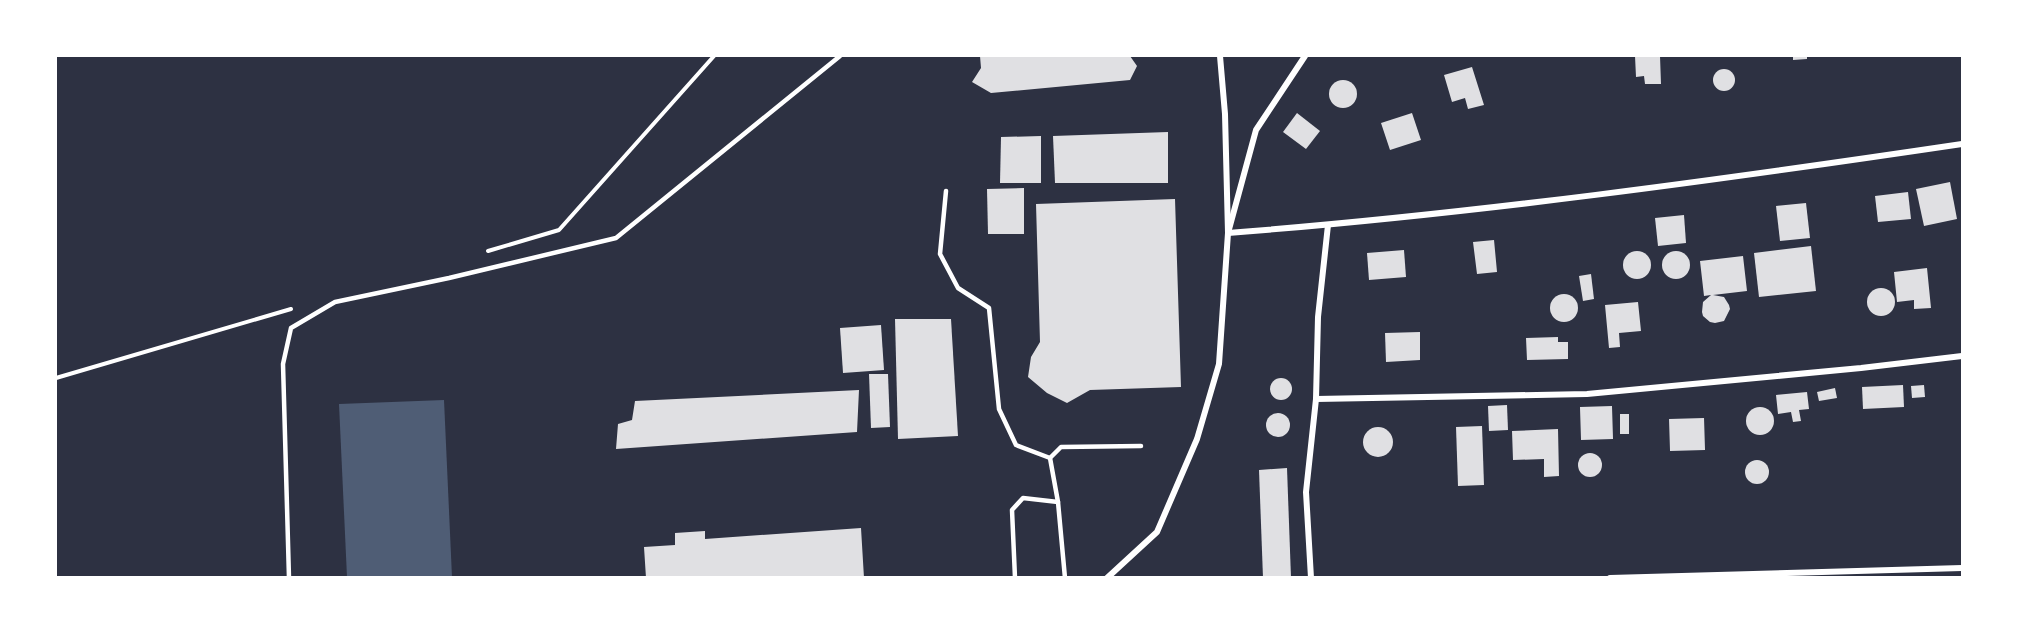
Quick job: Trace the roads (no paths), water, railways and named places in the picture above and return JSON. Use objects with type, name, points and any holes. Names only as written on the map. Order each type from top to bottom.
[{"type":"street","points":[[1107,578],[1157,532],[1197,439],[1219,364],[1228,233],[1225,114],[1220,56]]},
{"type":"street","points":[[1228,233],[1256,130],[1305,56]]},
{"type":"street","points":[[1228,233],[1328,225],[1741,177],[1962,144]]},
{"type":"street","points":[[1311,578],[1306,492],[1316,399],[1318,317],[1328,225]]},
{"type":"street","points":[[1316,399],[1587,394],[1962,356]]},
{"type":"street","points":[[1610,578],[1962,568]]},
{"type":"lane","points":[[289,578],[283,364],[291,328],[334,302],[449,278],[616,238],[840,56]]},
{"type":"lane","points":[[946,191],[940,254],[958,288],[989,308],[999,409],[1016,445],[1050,458]]},
{"type":"lane","points":[[1050,458],[1061,447],[1141,446]]},
{"type":"lane","points":[[1050,458],[1058,502],[1065,578]]},
{"type":"lane","points":[[1015,578],[1012,510],[1023,498],[1058,502]]},
{"type":"water","points":[[444,400],[452,577],[347,577],[339,404]]}]
